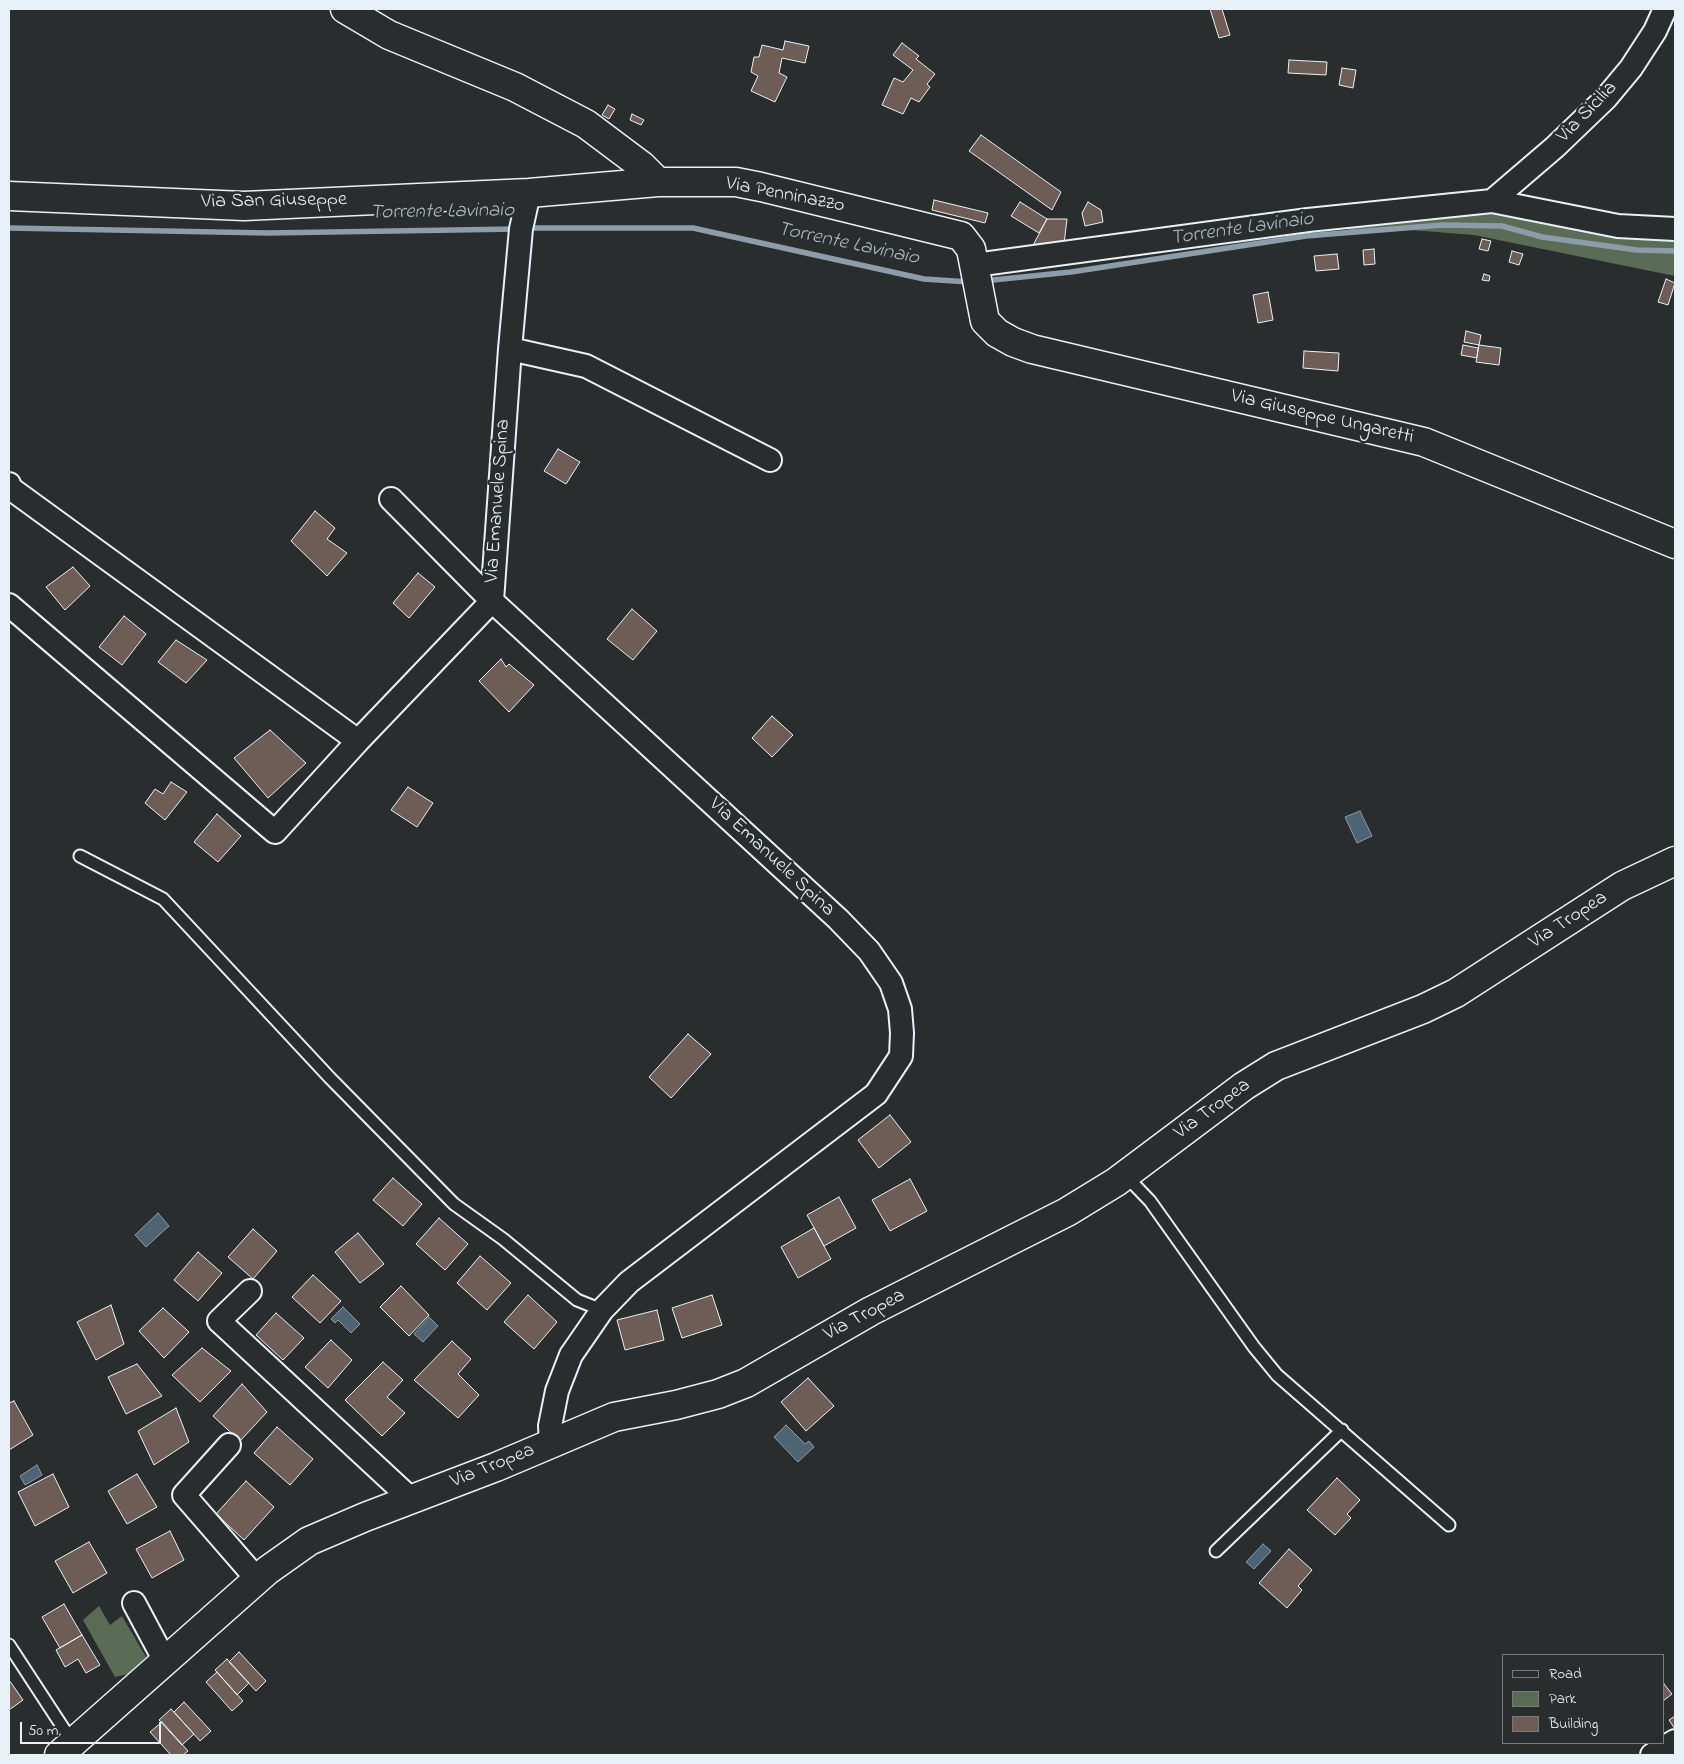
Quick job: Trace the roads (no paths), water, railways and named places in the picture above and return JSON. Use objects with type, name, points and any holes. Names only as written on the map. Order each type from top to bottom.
[{"type":"street","points":[[345,9],[388,35],[515,87],[586,124],[642,166],[658,182]]},
{"type":"street","name":"Via Sicilia","points":[[1492,201],[1555,147],[1606,98],[1631,68],[1655,31],[1665,9]]},
{"type":"street","name":"Via San Giuseppe","points":[[9,196],[244,206],[529,193],[658,182]]},
{"type":"street","name":"Via Penninazzo","points":[[658,182],[736,182],[961,236],[971,249],[979,300]]},
{"type":"street","name":"Via Emanuele Spina","points":[[529,193],[521,229],[510,349],[492,601],[838,919],[869,951],[891,984],[900,1009],[901,1056],[876,1094],[629,1282],[602,1310],[571,1355],[556,1391],[550,1426],[551,1443]]},
{"type":"street","points":[[975,268],[1308,220],[1492,201],[1618,226],[1675,229]]},
{"type":"street","name":"Via Giuseppe Ungaretti","points":[[979,300],[985,321],[997,333],[1023,346],[1424,442],[1675,544]]},
{"type":"street","points":[[510,349],[586,366],[770,460]]},
{"type":"street","points":[[9,484],[10,488],[358,742]]},
{"type":"street","points":[[9,605],[275,832],[492,601],[391,499]]},
{"type":"street","name":"Via Tropea","points":[[66,1749],[257,1579],[309,1541],[411,1499],[496,1467],[614,1416],[676,1405],[718,1394],[746,1382],[871,1311],[1067,1212],[1125,1175],[1244,1086],[1276,1066],[1423,1009],[1456,993],[1622,886],[1675,861]]},
{"type":"street","points":[[250,1291],[219,1321],[411,1499]]},
{"type":"street","points":[[229,1444],[184,1494],[257,1579]]},
{"type":"street","points":[[134,1603],[165,1661]]},
{"type":"street","points":[[1652,1755],[1675,1741]]},
{"type":"lane","points":[[80,856],[163,900],[330,1078],[454,1204],[503,1239],[577,1300],[602,1310]]},
{"type":"lane","points":[[1125,1175],[1150,1201],[1254,1347],[1277,1375],[1449,1525]]},
{"type":"lane","points":[[1216,1551],[1342,1430]]},
{"type":"lane","points":[[9,1645],[66,1749]]},
{"type":"water","points":[[1360,811],[1372,836],[1357,843],[1345,817]]},
{"type":"water","points":[[158,1213],[169,1226],[146,1247],[135,1235]]},
{"type":"water","points":[[343,1307],[360,1324],[351,1333],[338,1320],[335,1323],[331,1319]]},
{"type":"water","points":[[429,1317],[438,1326],[423,1342],[414,1334]]},
{"type":"water","points":[[786,1425],[805,1444],[809,1441],[814,1447],[798,1462],[774,1437]]},
{"type":"water","points":[[37,1465],[42,1475],[25,1485],[20,1476]]},
{"type":"water","points":[[1263,1544],[1271,1551],[1254,1569],[1246,1562]]},
{"type":"waterway","name":"Torrente Lavinaio","points":[[983,281],[1071,272],[1306,236],[1442,225],[1502,226],[1542,237],[1637,250],[1675,251]]},
{"type":"waterway","name":"Torrente Lavinaio","points":[[9,228],[268,233],[517,229]]},
{"type":"waterway","name":"Torrente Lavinaio","points":[[527,228],[693,228],[924,279],[969,282]]}]
